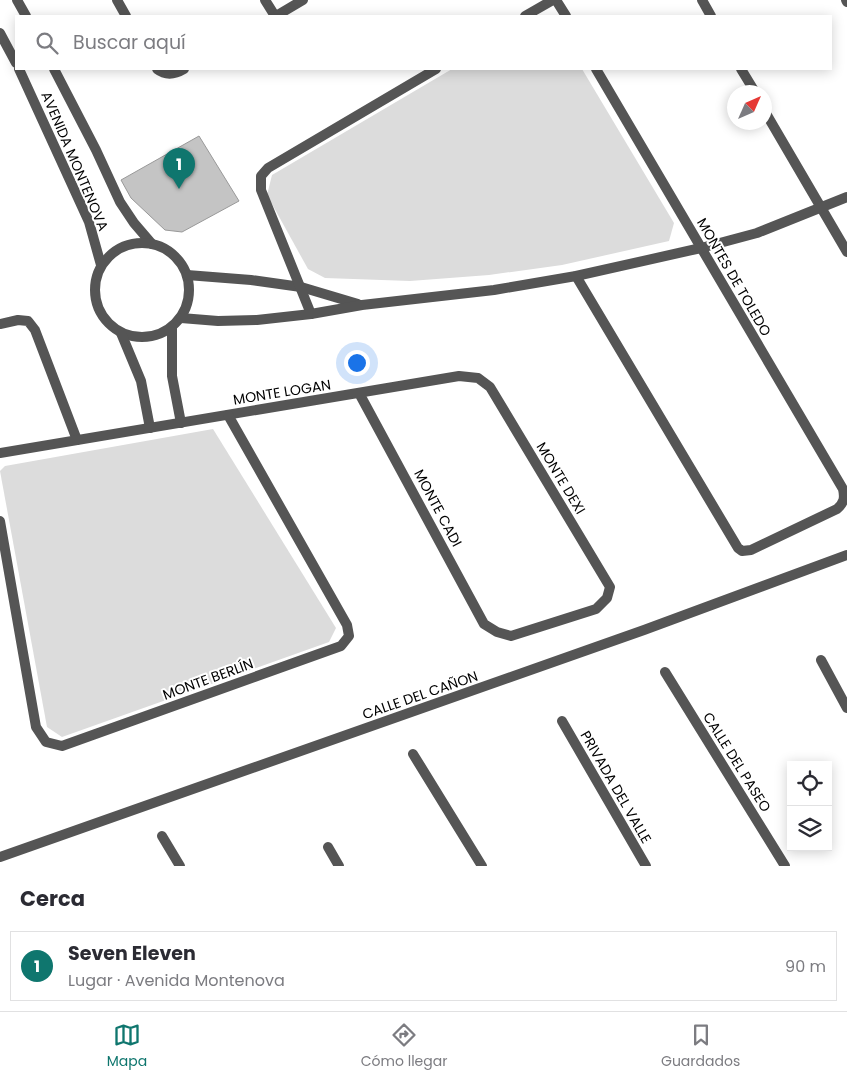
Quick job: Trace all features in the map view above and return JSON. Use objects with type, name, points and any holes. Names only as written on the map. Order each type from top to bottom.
[{"type":"street","points":[[18,0],[26,15]]},
{"type":"street","points":[[117,0],[125,15]]},
{"type":"street","points":[[265,0],[274,15]]},
{"type":"street","points":[[277,15],[303,0]]},
{"type":"street","points":[[527,15],[552,0]]},
{"type":"street","points":[[556,0],[565,15]]},
{"type":"street","points":[[702,0],[710,15]]},
{"type":"street","points":[[0,33],[15,61]]},
{"type":"street","name":"AVENIDA MONTENOVA","points":[[19,70],[89,222],[101,265]]},
{"type":"street","name":"AVENIDA MONTENOVA","points":[[55,70],[96,150],[120,202],[134,223],[152,244]]},
{"type":"street","points":[[159,70],[172,74],[182,70]]},
{"type":"street","points":[[311,314],[261,190],[261,176],[268,168],[434,70]]},
{"type":"street","name":"MONTES DE TOLEDO","points":[[576,276],[735,544],[742,551],[751,550],[841,505],[844,500],[843,489],[597,70]]},
{"type":"street","points":[[742,70],[751,85]]},
{"type":"street","points":[[772,124],[847,252]]},
{"type":"street","points":[[181,318],[218,321],[257,320],[311,314],[362,305],[494,290],[576,276],[701,248],[756,233],[847,198]]},
{"type":"street","points":[[137,242],[152,244],[164,248],[182,264],[187,275],[190,290],[188,305],[181,318],[172,328],[147,338],[134,337],[121,333],[110,326],[96,303],[95,284],[101,265],[111,254],[123,246],[137,242]]},
{"type":"street","points":[[187,275],[251,280],[301,287],[362,305]]},
{"type":"street","points":[[0,324],[18,320],[28,321],[35,330],[77,440]]},
{"type":"street","points":[[172,328],[172,376],[181,423]]},
{"type":"street","points":[[121,333],[141,381],[150,428]]},
{"type":"street","name":"MONTE LOGAN","points":[[0,453],[459,376],[478,378]]},
{"type":"street","name":"MONTE DEXI","points":[[478,378],[490,387],[610,587],[607,598],[596,609],[511,636],[497,632]]},
{"type":"street","name":"MONTE CADI","points":[[359,393],[484,624],[497,632]]},
{"type":"street","name":"MONTE BERLÍN","points":[[0,521],[36,727],[46,742],[62,746],[340,646],[349,636],[347,625],[228,415]]},
{"type":"street","name":"CALLE DEL CAÑON","points":[[0,857],[644,630],[847,555]]},
{"type":"street","points":[[821,660],[847,708]]},
{"type":"street","name":"CALLE DEL PASEO","points":[[665,672],[785,866]]},
{"type":"street","name":"PRIVADA DEL VALLE","points":[[562,721],[646,866]]},
{"type":"street","points":[[413,754],[482,866]]},
{"type":"street","points":[[162,836],[180,866]]},
{"type":"street","points":[[328,848],[339,866]]},
{"type":"shaded area","points":[[450,70],[583,70],[674,223],[669,241],[562,265],[489,275],[410,281],[325,278],[308,269],[267,195],[272,175]]},
{"type":"shaded area","points":[[213,429],[336,628],[329,642],[62,737],[47,727],[0,471],[5,466]]},
{"type":"building","points":[[199,136],[239,201],[182,232],[165,230],[131,198],[121,180]]},
{"type":"place","name":"Seven Eleven","points":[[179,189]]}]
